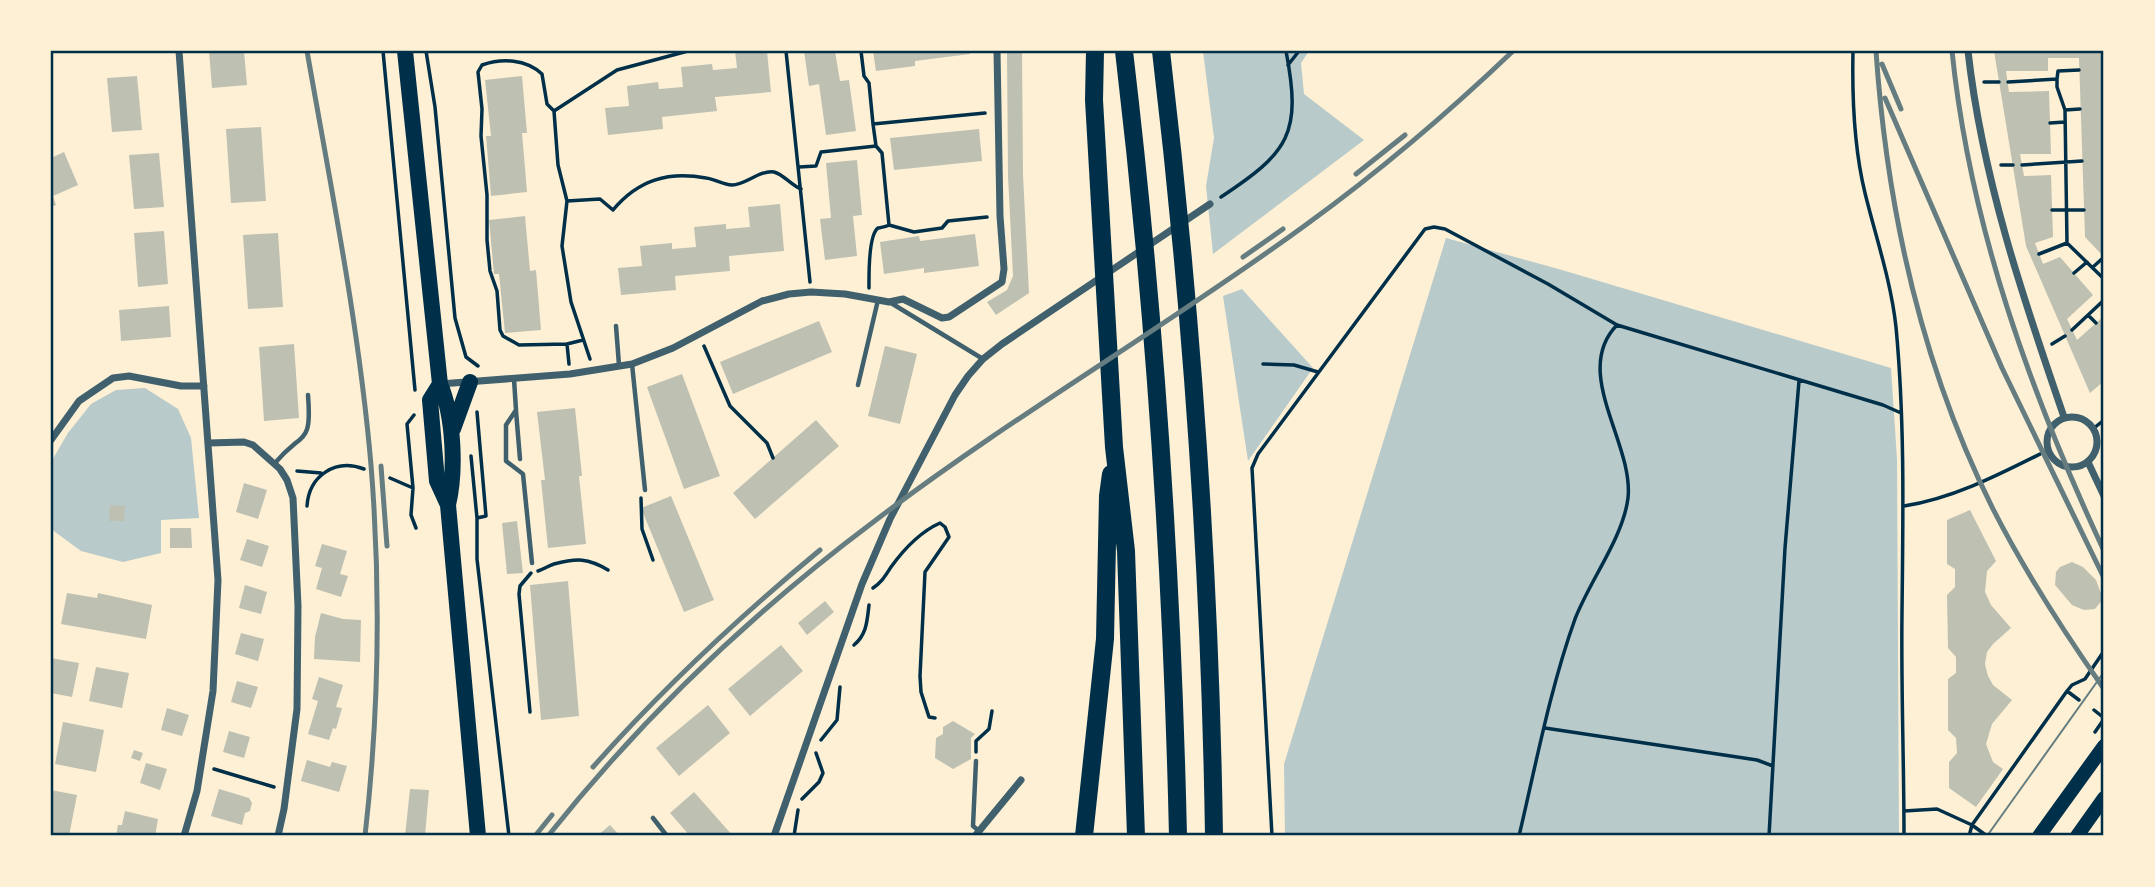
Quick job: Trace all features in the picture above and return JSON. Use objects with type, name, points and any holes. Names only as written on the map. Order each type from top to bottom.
[{"type":"highway","points":[[1095,51],[1094,100],[1114,447],[1126,551],[1136,836]]},
{"type":"highway","points":[[1124,51],[1149,292],[1164,482],[1178,836]]},
{"type":"highway","points":[[1161,51],[1177,188],[1195,397],[1206,577],[1214,836]]},
{"type":"highway","points":[[1084,836],[1105,639],[1108,496],[1114,447]]},
{"type":"highway","points":[[1213,765],[1222,836]]},
{"type":"highway","points":[[1091,779],[1095,836]]},
{"type":"main road","points":[[405,51],[440,384],[446,399],[454,480],[448,505],[478,836]]},
{"type":"main road","points":[[450,439],[475,382]]},
{"type":"main road","points":[[440,384],[430,400],[437,481],[448,505]]},
{"type":"main road","points":[[2039,836],[2104,746]]},
{"type":"main road","points":[[2077,836],[2104,798]]},
{"type":"street","points":[[179,51],[218,580],[213,691],[197,791],[184,836]]},
{"type":"street","points":[[440,384],[514,379],[632,364],[673,348],[762,301],[811,292],[889,302],[903,299],[942,318],[949,317],[1002,282],[1004,269],[1000,216],[997,51]]},
{"type":"street","points":[[1968,51],[1994,199],[2064,417]]},
{"type":"street","points":[[774,836],[862,584],[895,509],[955,395],[983,359],[1210,204]]},
{"type":"street","points":[[51,440],[79,401],[113,379],[129,376],[181,386],[204,386]]},
{"type":"street","points":[[2064,417],[2081,417],[2094,428],[2098,442],[2088,462],[2073,467],[2065,466],[2052,457],[2048,450],[2048,434],[2051,427],[2064,417]]},
{"type":"street","points":[[209,443],[244,442],[253,445],[275,463],[287,480],[293,498],[298,606],[297,709],[278,836]]},
{"type":"street","points":[[2088,462],[2104,496]]},
{"type":"street","points":[[977,834],[1021,780]]},
{"type":"lane","points":[[858,385],[874,299]]},
{"type":"lane","points":[[889,302],[983,359]]},
{"type":"lane","points":[[616,326],[620,366]]},
{"type":"lane","points":[[632,364],[645,490]]},
{"type":"lane","points":[[514,379],[520,459]]},
{"type":"lane","points":[[275,463],[305,437],[310,419],[309,395]]},
{"type":"lane","points":[[516,410],[506,425],[506,461],[523,474],[532,564]]},
{"type":"lane","points":[[975,761],[973,826],[977,834]]},
{"type":"lane","points":[[653,818],[667,836]]},
{"type":"path","points":[[383,51],[416,399]]},
{"type":"path","points":[[426,51],[435,107],[454,318],[466,356],[478,366],[475,382]]},
{"type":"path","points":[[554,111],[617,70],[688,51]]},
{"type":"path","points":[[786,51],[811,292]]},
{"type":"path","points":[[861,51],[864,76],[869,83],[876,146],[882,153],[889,225]]},
{"type":"path","points":[[1210,204],[1259,172],[1286,138],[1291,118],[1286,51]]},
{"type":"path","points":[[1289,65],[1299,51]]},
{"type":"path","points":[[1853,51],[1853,102],[1864,190],[1888,277],[1896,325],[1902,413],[1904,836]]},
{"type":"path","points":[[583,340],[567,344],[519,345],[503,336],[499,330],[497,292],[490,271],[487,240],[487,195],[478,72],[482,65],[508,61],[529,63],[542,74],[547,104],[554,111],[558,165],[567,201],[562,246],[570,302],[595,370]]},
{"type":"path","points":[[2079,70],[2058,71],[2057,79],[2065,110],[2067,243],[2104,279]]},
{"type":"path","points":[[2033,71],[2034,80]]},
{"type":"path","points":[[2008,82],[2057,79]]},
{"type":"path","points":[[1980,83],[1999,82]]},
{"type":"path","points":[[2065,110],[2080,109]]},
{"type":"path","points":[[873,124],[978,113]]},
{"type":"path","points":[[2050,123],[2065,122]]},
{"type":"path","points":[[799,167],[816,166],[821,152],[876,146]]},
{"type":"path","points":[[2022,164],[2082,161]]},
{"type":"path","points":[[1994,164],[2013,165]]},
{"type":"path","points":[[567,201],[600,198],[613,210],[634,189],[654,180],[678,175],[712,178],[729,185],[772,172],[801,189]]},
{"type":"path","points":[[2052,210],[2084,210]]},
{"type":"path","points":[[874,299],[868,261],[874,233],[878,228],[889,225],[914,232],[942,228],[948,220],[1000,216]]},
{"type":"path","points":[[1272,836],[1252,468],[1258,454],[1425,229],[1445,229],[1548,284],[1617,325],[1902,413]]},
{"type":"path","points":[[2039,254],[2067,243]]},
{"type":"path","points":[[2093,267],[2104,257]]},
{"type":"path","points":[[2074,273],[2087,262]]},
{"type":"path","points":[[2072,330],[2104,300]]},
{"type":"path","points":[[2088,315],[2096,323]]},
{"type":"path","points":[[1519,836],[1574,621],[1588,587],[1617,534],[1628,496],[1626,467],[1600,375],[1602,349],[1617,325]]},
{"type":"path","points":[[699,334],[730,406],[767,443],[773,458]]},
{"type":"path","points":[[2046,348],[2065,336]]},
{"type":"path","points":[[567,344],[570,373]]},
{"type":"path","points":[[1263,364],[1294,365],[1318,372]]},
{"type":"path","points":[[1769,836],[1785,548],[1799,381]]},
{"type":"path","points":[[477,410],[486,516],[477,518]]},
{"type":"path","points":[[416,528],[411,515],[413,488],[407,424],[417,411],[419,425]]},
{"type":"path","points":[[2094,428],[2104,420]]},
{"type":"path","points":[[470,444],[477,518],[477,559],[509,836]]},
{"type":"path","points":[[1904,506],[1928,502],[1993,478],[2048,450]]},
{"type":"path","points":[[291,471],[321,473],[338,466],[357,466],[364,469]]},
{"type":"path","points":[[296,524],[306,522],[308,496],[321,473]]},
{"type":"path","points":[[390,478],[413,488]]},
{"type":"path","points":[[645,490],[639,505],[642,529],[653,560]]},
{"type":"path","points":[[868,591],[881,583],[913,542],[930,527],[940,523],[945,527],[949,537],[925,572],[923,596],[921,692],[929,717],[935,718]]},
{"type":"path","points":[[532,571],[586,559],[608,570]]},
{"type":"path","points":[[530,712],[519,594],[520,586],[532,571],[532,564]]},
{"type":"path","points":[[849,650],[861,639],[866,629],[868,591],[862,584]]},
{"type":"path","points":[[1969,836],[1972,825],[2067,691],[2072,685],[2085,679],[2104,651]]},
{"type":"path","points":[[794,836],[797,812],[803,795],[819,782],[822,773],[816,753],[817,744],[837,720],[840,680]]},
{"type":"path","points":[[2067,691],[2079,700]]},
{"type":"path","points":[[2094,710],[2104,718]]},
{"type":"path","points":[[975,761],[976,741],[989,729],[992,711]]},
{"type":"path","points":[[1545,728],[1757,760],[1773,766]]},
{"type":"path","points":[[214,769],[267,786],[286,789]]},
{"type":"path","points":[[1904,811],[1937,809],[1972,825],[1987,836]]},
{"type":"shaded area","points":[[1203,51],[1309,51],[1301,63],[1304,94],[1364,140],[1213,254],[1206,186],[1214,138]]},
{"type":"shaded area","points":[[1446,238],[1891,368],[1897,459],[1899,836],[1285,836],[1284,764]]},
{"type":"shaded area","points":[[1242,289],[1313,368],[1248,461],[1223,296]]},
{"type":"shaded area","points":[[145,388],[178,409],[191,438],[199,518],[161,520],[161,553],[123,562],[81,551],[51,529],[51,462],[68,433],[91,404],[116,390]]},
{"type":"building","points":[[209,51],[244,51],[247,85],[212,88]]},
{"type":"building","points":[[735,51],[767,51],[771,92],[715,97],[717,111],[662,117],[663,129],[608,135],[605,108],[629,106],[627,86],[658,82],[659,89],[683,87],[681,67],[712,64],[713,70],[737,68]]},
{"type":"building","points":[[804,51],[835,51],[840,81],[849,80],[856,131],[826,135],[819,84],[809,86]]},
{"type":"building","points":[[873,51],[970,51],[970,54],[915,61],[915,66],[876,71]]},
{"type":"building","points":[[1007,51],[1022,51],[1023,175],[1029,293],[996,315],[987,302],[1007,290],[1013,276],[1008,176]]},
{"type":"building","points":[[1994,51],[2104,51],[2104,257],[2085,237],[2079,58],[2048,58],[2048,71],[2006,71],[2009,92],[2049,91],[2051,154],[2020,154],[2024,176],[2051,175],[2053,237],[2035,243],[2043,264],[2060,257],[2093,295],[2067,319],[2077,340],[2104,316],[2104,381],[2090,393],[2026,246]]},
{"type":"building","points":[[137,76],[142,130],[112,132],[107,78]]},
{"type":"building","points":[[522,76],[527,133],[522,133],[527,192],[491,196],[486,136],[491,136],[485,80]]},
{"type":"building","points":[[261,127],[266,201],[231,203],[226,129]]},
{"type":"building","points":[[979,129],[982,161],[894,170],[890,138]]},
{"type":"building","points":[[64,152],[78,185],[53,196],[56,205],[51,207],[51,158]]},
{"type":"building","points":[[159,153],[164,207],[134,209],[129,155]]},
{"type":"building","points":[[857,160],[862,215],[853,216],[857,256],[825,260],[820,219],[831,218],[826,163]]},
{"type":"building","points":[[780,204],[784,251],[729,256],[730,271],[675,276],[676,290],[621,295],[618,268],[642,266],[640,246],[672,243],[672,249],[696,247],[694,227],[726,224],[726,229],[750,227],[748,207]]},
{"type":"building","points":[[525,216],[530,271],[536,270],[541,330],[505,333],[499,274],[494,274],[489,220]]},
{"type":"building","points":[[164,231],[168,284],[138,287],[134,233]]},
{"type":"building","points":[[278,233],[283,307],[248,309],[243,235]]},
{"type":"building","points":[[975,234],[979,266],[924,273],[924,268],[884,274],[880,242],[919,236],[920,241]]},
{"type":"building","points":[[169,306],[171,337],[121,341],[119,310]]},
{"type":"building","points":[[819,321],[832,352],[733,394],[720,362]]},
{"type":"building","points":[[294,344],[299,418],[264,421],[259,347]]},
{"type":"building","points":[[885,346],[917,354],[900,424],[868,416]]},
{"type":"building","points":[[682,374],[720,476],[684,489],[647,387]]},
{"type":"building","points":[[575,408],[586,544],[548,548],[541,480],[545,480],[537,412]]},
{"type":"building","points":[[816,420],[839,446],[755,519],[733,493]]},
{"type":"building","points":[[244,483],[267,490],[258,519],[236,512]]},
{"type":"building","points":[[671,496],[714,600],[684,612],[641,508]]},
{"type":"building","points":[[110,505],[125,506],[124,521],[109,521]]},
{"type":"building","points":[[1970,510],[1996,561],[1987,571],[1985,592],[1991,605],[2011,628],[1987,652],[1985,664],[1993,685],[2012,700],[1992,724],[1986,744],[1993,762],[2003,769],[1976,807],[1949,788],[1949,762],[1957,753],[1956,738],[1948,730],[1948,679],[1956,673],[1956,657],[1948,648],[1947,595],[1955,587],[1955,569],[1947,564],[1947,520]]},
{"type":"building","points":[[517,521],[523,573],[507,574],[502,523]]},
{"type":"building","points":[[170,528],[191,528],[192,548],[170,548]]},
{"type":"building","points":[[247,539],[269,546],[262,567],[240,560]]},
{"type":"building","points":[[322,544],[347,551],[340,574],[348,576],[341,597],[316,589],[322,568],[315,566]]},
{"type":"building","points":[[2072,562],[2083,567],[2096,580],[2103,599],[2095,609],[2084,610],[2072,605],[2055,585],[2056,572],[2060,567]]},
{"type":"building","points":[[568,581],[579,716],[541,720],[530,585]]},
{"type":"building","points":[[245,585],[267,592],[261,614],[239,608]]},
{"type":"building","points":[[67,593],[97,598],[98,593],[152,605],[146,639],[61,624]]},
{"type":"building","points":[[825,601],[834,612],[807,635],[798,623]]},
{"type":"building","points":[[321,613],[343,619],[361,620],[360,662],[314,659],[315,637]]},
{"type":"building","points":[[241,633],[264,639],[258,661],[235,654]]},
{"type":"building","points":[[781,645],[803,671],[750,716],[728,689]]},
{"type":"building","points":[[51,658],[79,663],[72,697],[51,693]]},
{"type":"building","points":[[96,667],[129,673],[122,708],[89,701]]},
{"type":"building","points":[[319,677],[343,685],[336,707],[342,708],[336,729],[333,728],[329,740],[308,734],[318,701],[312,699]]},
{"type":"building","points":[[237,681],[258,687],[251,708],[231,702]]},
{"type":"building","points":[[708,705],[730,733],[679,776],[656,748]]},
{"type":"building","points":[[167,708],[189,715],[182,736],[161,730]]},
{"type":"building","points":[[953,721],[975,734],[971,738],[971,759],[953,769],[935,758],[936,738],[943,734],[943,727]]},
{"type":"building","points":[[63,722],[104,730],[96,772],[55,764]]},
{"type":"building","points":[[229,731],[250,737],[244,758],[223,752]]},
{"type":"building","points":[[134,750],[143,753],[140,761],[131,758]]},
{"type":"building","points":[[307,760],[330,767],[332,762],[347,766],[339,792],[301,781]]},
{"type":"building","points":[[146,763],[167,769],[160,790],[140,783]]},
{"type":"building","points":[[219,789],[249,798],[252,803],[250,811],[245,813],[242,825],[211,816]]},
{"type":"building","points":[[410,789],[429,790],[425,836],[405,836]]},
{"type":"building","points":[[51,790],[77,795],[69,836],[51,836]]},
{"type":"building","points":[[694,792],[733,836],[690,836],[670,813]]},
{"type":"building","points":[[125,811],[158,819],[155,836],[116,836]]},
{"type":"building","points":[[610,825],[620,836],[597,836]]},
{"type":"tram line","points":[[1987,836],[2104,672]]},
{"type":"railway","points":[[307,51],[352,309],[371,465],[377,651],[365,836]]},
{"type":"railway","points":[[548,836],[621,750],[660,709],[742,630],[827,557],[979,446],[1199,300],[1307,224],[1413,141],[1513,51]]},
{"type":"railway","points":[[1876,51],[1881,110],[1899,228],[1927,343],[1946,399],[1993,509],[2018,556],[2104,689]]},
{"type":"railway","points":[[1952,51],[1973,181],[2007,307],[2052,430],[2104,551]]},
{"type":"railway","points":[[1882,64],[1901,109]]},
{"type":"railway","points":[[1885,98],[2002,368],[2104,578]]},
{"type":"railway","points":[[1356,174],[1405,135]]},
{"type":"railway","points":[[1243,257],[1283,229]]},
{"type":"railway","points":[[381,466],[387,546]]},
{"type":"railway","points":[[593,767],[702,654],[820,550]]},
{"type":"railway","points":[[535,836],[552,815]]}]
